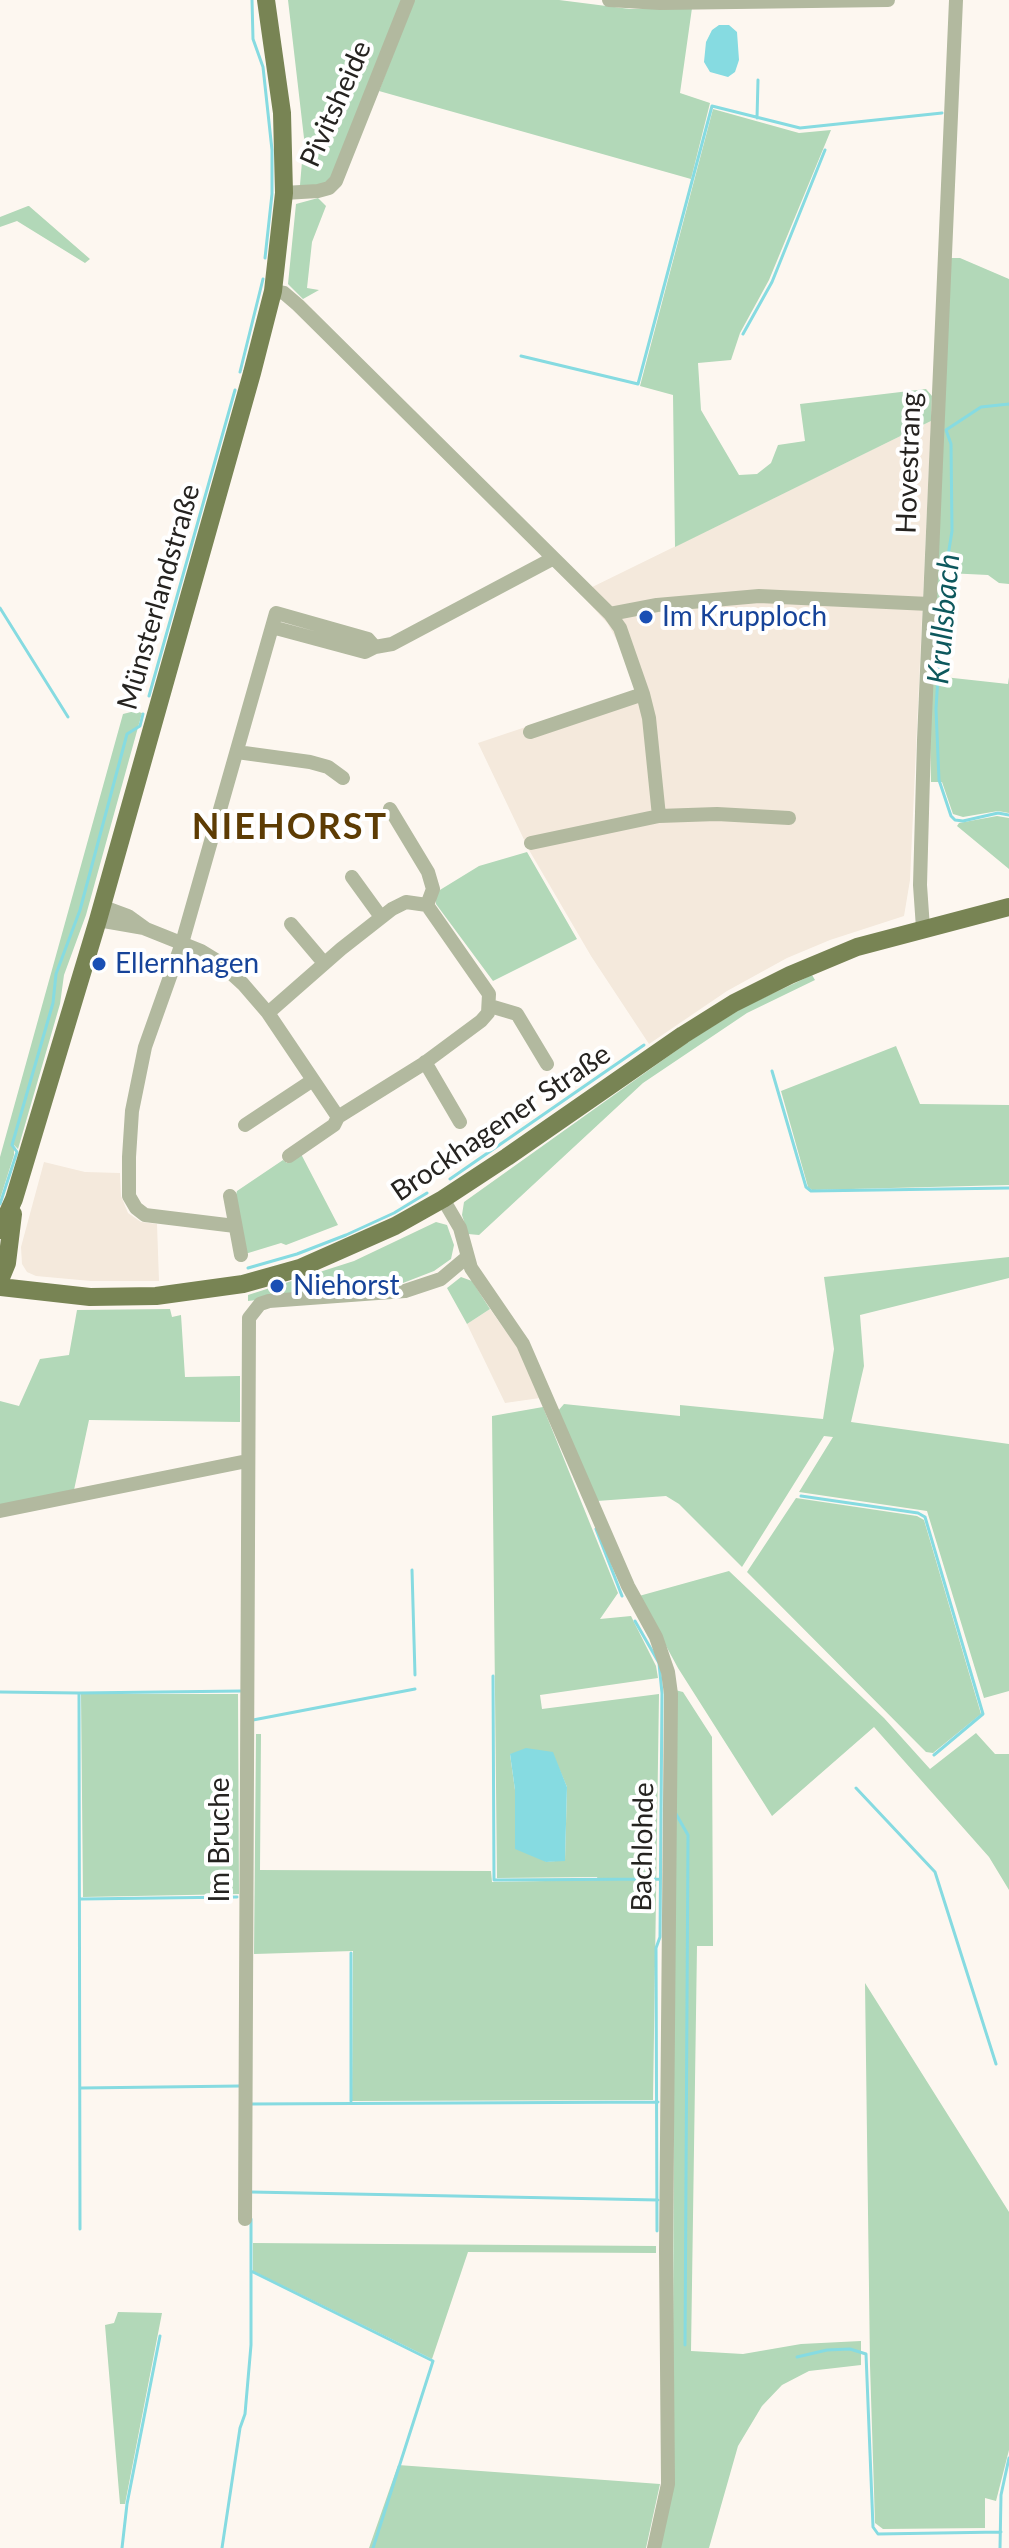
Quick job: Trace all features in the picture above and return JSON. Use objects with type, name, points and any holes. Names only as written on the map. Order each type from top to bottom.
[{"type":"main road","name":"Münsterlandstraße","points":[[0,1230],[14,1199],[100,913],[273,291],[284,193],[282,113],[266,0]]},
{"type":"main road","name":"Brockhagener Straße","points":[[0,1287],[61,1295],[123,1298],[189,1293],[273,1276],[347,1249],[443,1199],[734,1003],[826,959],[923,928],[1009,907]]},
{"type":"main road","name":"Münsterlandstraße","points":[[0,1280],[10,1245],[14,1199]]},
{"type":"street","name":"Pivitsheide","points":[[284,193],[318,191],[329,188],[336,181],[408,0]]},
{"type":"street","points":[[609,0],[660,3],[888,0]]},
{"type":"street","name":"Hovestrang","points":[[923,928],[920,885],[929,604],[956,0]]},
{"type":"street","points":[[273,291],[284,293],[298,305],[610,614],[620,628],[643,694],[659,816]]},
{"type":"street","points":[[235,1226],[145,1215],[136,1208],[129,1196],[132,1111],[153,1020],[182,943],[276,613],[368,639],[375,647],[392,644],[544,566],[552,559]]},
{"type":"street","points":[[610,614],[657,605],[759,596],[929,604]]},
{"type":"street","points":[[530,732],[643,694]]},
{"type":"street","points":[[237,752],[310,762],[328,767],[343,778]]},
{"type":"street","points":[[390,809],[428,872],[433,889],[427,905]]},
{"type":"street","points":[[531,843],[659,816],[717,814],[789,818]]},
{"type":"street","points":[[352,877],[381,917]]},
{"type":"street","points":[[268,1013],[381,917],[406,902],[427,905],[489,994],[490,1006],[481,1021],[425,1062],[338,1117],[334,1125],[289,1156]]},
{"type":"street","points":[[100,913],[128,916],[146,929],[219,962],[268,1013],[338,1117]]},
{"type":"street","points":[[291,924],[324,963]]},
{"type":"street","points":[[490,1006],[517,1014],[547,1064]]},
{"type":"street","points":[[425,1062],[460,1122]]},
{"type":"street","points":[[245,1125],[313,1080]]},
{"type":"street","points":[[230,1196],[241,1255]]},
{"type":"street","name":"Bachlohde","points":[[443,1199],[460,1228],[466,1258],[523,1344],[621,1572],[656,1637],[668,1672],[671,1694],[666,2250],[668,2484],[654,2548]]},
{"type":"street","name":"Im Bruche","points":[[245,2219],[247,1327],[253,1310],[269,1301],[405,1291],[441,1279],[466,1258]]},
{"type":"street","points":[[0,1511],[247,1461]]},
{"type":"shaded area","points":[[931,421],[910,880],[904,916],[830,940],[787,958],[727,991],[649,1044],[591,956],[529,850],[478,743],[636,690],[621,648],[608,624],[580,593]]},
{"type":"shaded area","points":[[44,1162],[85,1172],[120,1173],[121,1196],[128,1213],[141,1222],[157,1224],[159,1281],[91,1281],[36,1276],[27,1272],[22,1264],[21,1247]]},
{"type":"shaded area","points":[[490,1309],[517,1347],[540,1398],[505,1403],[467,1324]]},
{"type":"green space","points":[[288,0],[403,0],[333,178],[319,186],[300,185],[304,138]]},
{"type":"green space","points":[[414,0],[559,0],[630,9],[692,8],[680,93],[710,103],[691,179],[379,91]]},
{"type":"green space","points":[[713,109],[799,133],[831,130],[769,280],[740,333],[731,360],[698,363],[701,410],[739,475],[757,474],[771,463],[778,445],[805,441],[800,404],[926,389],[932,396],[931,421],[675,547],[673,395],[640,386]]},
{"type":"green space","points":[[318,198],[326,206],[312,242],[307,288],[319,290],[303,299],[288,284],[296,204]]},
{"type":"green space","points":[[29,206],[90,259],[85,263],[17,221],[0,227],[0,217]]},
{"type":"green space","points":[[950,258],[960,258],[1009,279],[1009,584],[999,583],[988,575],[947,573],[944,677],[1008,684],[1009,677],[1009,813],[998,811],[963,817],[953,814],[942,782],[931,782],[930,733]]},
{"type":"green space","points":[[142,713],[86,915],[64,975],[60,1004],[18,1149],[14,1145],[14,1155],[0,1199],[0,1157],[123,714]]},
{"type":"green space","points":[[997,816],[1009,818],[1009,869],[957,826],[959,823]]},
{"type":"green space","points":[[527,852],[577,939],[493,981],[436,904],[435,893],[479,866]]},
{"type":"green space","points":[[812,975],[815,980],[747,1013],[643,1083],[479,1235],[468,1234],[462,1215],[464,1202],[691,1040],[744,1007]]},
{"type":"green space","points":[[896,1046],[920,1104],[1009,1105],[1009,1185],[812,1190],[808,1187],[781,1091]]},
{"type":"green space","points":[[301,1154],[338,1225],[286,1245],[281,1243],[245,1254],[235,1198],[237,1191],[283,1160],[287,1163]]},
{"type":"green space","points":[[436,1222],[447,1225],[454,1245],[451,1259],[434,1271],[403,1283],[248,1301],[248,1295],[354,1261]]},
{"type":"green space","points":[[1009,1257],[1009,1278],[860,1315],[864,1366],[851,1422],[1009,1444],[1009,1691],[984,1698],[927,1511],[799,1492],[833,1437],[824,1436],[742,1567],[679,1504],[666,1496],[597,1501],[557,1412],[564,1404],[680,1416],[680,1405],[823,1419],[834,1349],[824,1277]]},
{"type":"green space","points":[[461,1277],[472,1281],[490,1309],[467,1324],[447,1288]]},
{"type":"green space","points":[[170,1309],[172,1317],[181,1315],[185,1377],[240,1376],[240,1422],[89,1420],[74,1490],[0,1506],[0,1401],[19,1406],[40,1359],[69,1355],[77,1310]]},
{"type":"green space","points":[[543,1407],[618,1593],[600,1619],[631,1616],[656,1666],[658,1678],[540,1695],[542,1709],[659,1694],[653,2100],[352,2101],[353,1951],[254,1954],[256,1734],[261,1734],[260,1870],[491,1871],[492,1882],[598,1880],[597,1877],[497,1878],[492,1416]],"holes":[[[552,1752],[567,1787],[565,1860],[546,1862],[515,1790],[510,1754]]]},
{"type":"green space","points":[[796,1498],[917,1516],[924,1520],[981,1714],[933,1753],[926,1752],[747,1572]]},
{"type":"green space","points":[[729,1571],[884,1718],[930,1769],[976,1733],[995,1754],[1009,1754],[1009,1890],[989,1857],[874,1727],[772,1816],[678,1668],[639,1596]]},
{"type":"green space","points":[[675,1690],[683,1692],[712,1737],[713,1946],[697,1946],[691,2351],[743,2354],[801,2344],[861,2341],[861,2365],[809,2371],[782,2385],[762,2406],[738,2446],[709,2548],[659,2548],[673,2351]]},
{"type":"green space","points":[[81,1694],[238,1694],[239,1894],[83,1897]]},
{"type":"green space","points":[[865,1983],[1009,2212],[1009,2450],[996,2501],[985,2498],[985,2528],[883,2529],[875,2523]]},
{"type":"green space","points":[[253,2243],[656,2246],[656,2253],[468,2252],[432,2359],[253,2271]]},
{"type":"green space","points":[[118,2312],[162,2313],[125,2504],[120,2504],[105,2325],[114,2323]]},
{"type":"green space","points":[[398,2465],[660,2484],[646,2548],[369,2548]]},
{"type":"water","points":[[719,25],[729,25],[737,32],[739,60],[735,72],[728,77],[710,72],[704,62],[706,42],[712,30]]},
{"type":"water","points":[[526,1748],[553,1752],[567,1787],[565,1861],[546,1862],[515,1849],[515,1790],[510,1754]]},
{"type":"waterway","points":[[252,0],[253,39],[263,67],[272,150],[272,194],[265,258]]},
{"type":"waterway","points":[[757,118],[758,80]]},
{"type":"waterway","points":[[521,356],[638,384],[712,106],[800,128],[942,113]]},
{"type":"waterway","points":[[743,334],[772,282],[825,150]]},
{"type":"waterway","points":[[240,372],[263,279]]},
{"type":"waterway","points":[[149,696],[235,390]]},
{"type":"waterway","name":"Krullsbach","points":[[1009,404],[981,407],[946,430],[951,444],[952,531],[944,581],[936,709],[939,780],[951,816],[963,821],[998,813],[1009,815]]},
{"type":"waterway","points":[[0,608],[68,717]]},
{"type":"waterway","points":[[0,1204],[17,1152],[12,1145],[53,1003],[56,974],[80,910],[127,734],[140,726],[143,714]]},
{"type":"waterway","points":[[450,1179],[644,1045]]},
{"type":"waterway","points":[[772,1071],[806,1187],[811,1191],[1009,1188]]},
{"type":"waterway","points":[[248,1268],[346,1235],[394,1213],[427,1193]]},
{"type":"waterway","points":[[801,1496],[918,1513],[925,1517],[983,1714],[934,1755]]},
{"type":"waterway","points":[[596,1529],[622,1596]]},
{"type":"waterway","points":[[412,1570],[415,1675]]},
{"type":"waterway","points":[[635,1621],[659,1663],[662,1693],[660,1937],[656,1948],[657,2231]]},
{"type":"waterway","points":[[493,1676],[494,1880],[660,1879]]},
{"type":"waterway","points":[[253,1720],[415,1689]]},
{"type":"waterway","points":[[80,2229],[79,1693],[242,1691]]},
{"type":"waterway","points":[[0,1692],[79,1693]]},
{"type":"waterway","points":[[856,1788],[935,1872],[996,2064]]},
{"type":"waterway","points":[[676,1814],[688,1835],[685,2345]]},
{"type":"waterway","points":[[81,1899],[237,1897]]},
{"type":"waterway","points":[[351,1953],[351,2101]]},
{"type":"waterway","points":[[81,2088],[240,2086]]},
{"type":"waterway","points":[[251,2104],[658,2102]]},
{"type":"waterway","points":[[251,2192],[658,2200]]},
{"type":"waterway","points":[[222,2548],[240,2428],[245,2414],[251,2345],[251,2219]]},
{"type":"waterway","points":[[251,2271],[433,2361],[373,2548]]},
{"type":"waterway","points":[[122,2548],[127,2504],[160,2336]]},
{"type":"waterway","points":[[797,2357],[827,2350],[850,2349],[866,2354],[873,2527],[878,2534],[1001,2532]]},
{"type":"waterway","points":[[1000,2548],[1001,2495],[1009,2458]]},
{"type":"place","name":"Im Krupploch","points":[[646,617]]},
{"type":"place","name":"Ellernhagen","points":[[99,964]]},
{"type":"place","name":"Niehorst","points":[[277,1286]]},
{"type":"district","name":"NIEHORST","points":[[290,827]]}]
